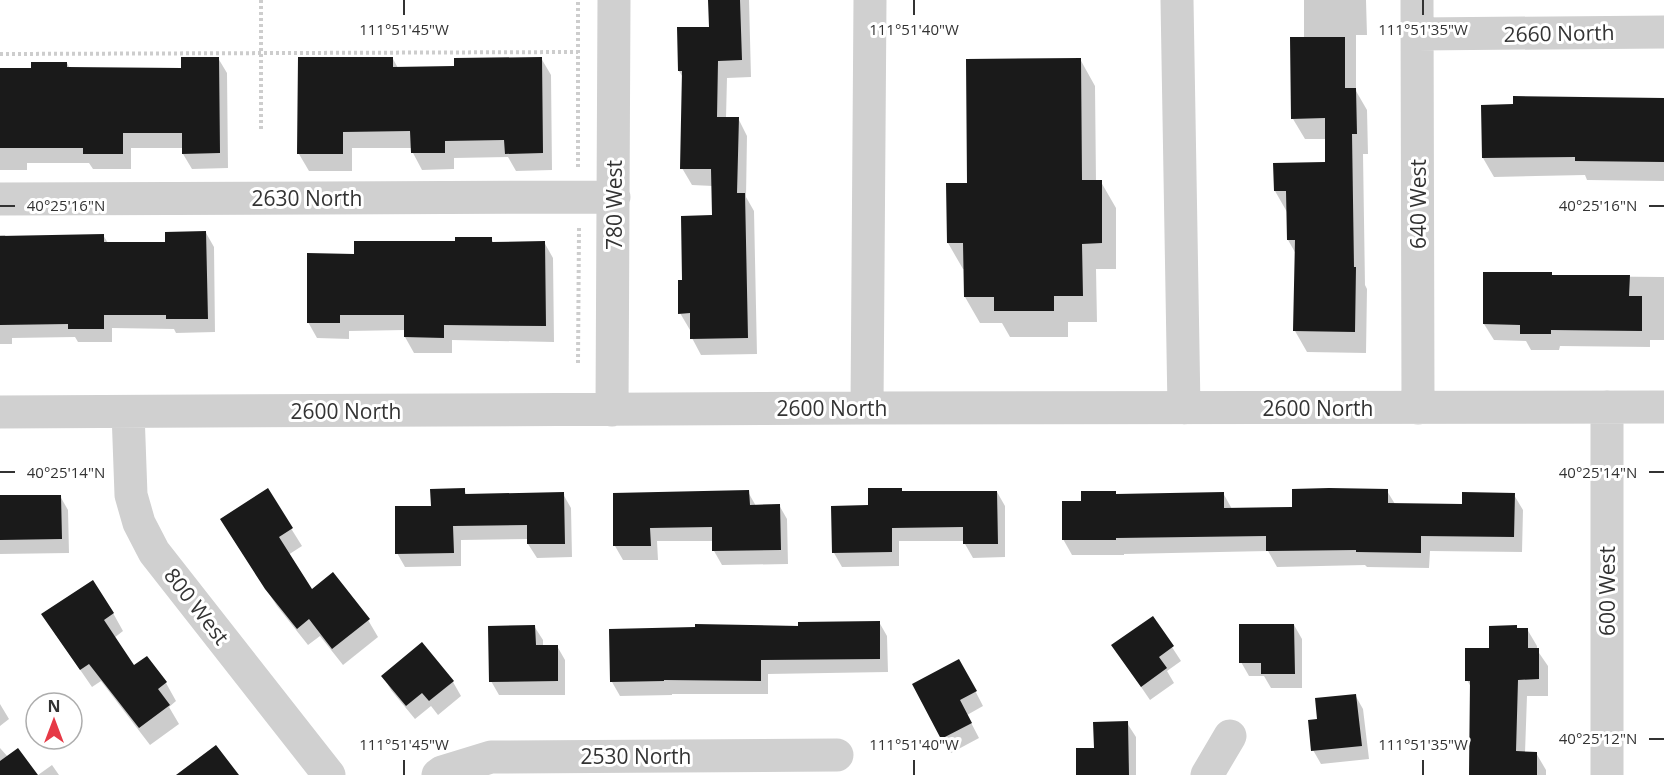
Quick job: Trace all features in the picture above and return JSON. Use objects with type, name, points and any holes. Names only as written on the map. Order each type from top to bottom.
[{"type":"street","name":"780 West","points":[[612,410],[614,0]]},
{"type":"street","points":[[867,408],[870,0]]},
{"type":"street","points":[[1178,0],[1184,408]]},
{"type":"street","name":"640 West","points":[[1417,0],[1418,408]]},
{"type":"street","name":"2660 North","points":[[1417,34],[1664,32]]},
{"type":"street","name":"2630 North","points":[[0,199],[614,197]]},
{"type":"street","name":"600 West","points":[[1607,407],[1607,775]]},
{"type":"street","name":"2600 North","points":[[0,412],[1664,407]]},
{"type":"street","name":"800 West","points":[[128,412],[131,495],[139,524],[154,552],[329,775]]},
{"type":"street","points":[[1207,775],[1230,735]]},
{"type":"street","name":"2530 North","points":[[438,775],[442,771],[491,757],[837,755]]},
{"type":"path","points":[[261,0],[261,131]]},
{"type":"path","points":[[578,0],[578,169]]},
{"type":"path","points":[[0,54],[578,52]]},
{"type":"path","points":[[578,363],[579,228]]},
{"type":"building","points":[[708,0],[740,0],[742,60],[718,61],[717,117],[739,117],[737,193],[745,193],[748,338],[690,339],[690,313],[678,314],[678,280],[682,280],[681,216],[712,215],[711,169],[680,169],[682,71],[678,71],[677,27],[709,27]]},
{"type":"building","points":[[1290,37],[1345,37],[1345,88],[1356,88],[1357,134],[1352,134],[1354,267],[1356,267],[1355,332],[1293,331],[1295,240],[1287,240],[1286,191],[1274,191],[1273,163],[1325,162],[1325,118],[1291,119]]},
{"type":"building","points":[[181,57],[219,57],[220,153],[182,154],[182,133],[123,133],[123,154],[83,154],[83,148],[0,148],[0,68],[31,68],[31,62],[67,62],[67,67],[181,68]]},
{"type":"building","points":[[298,57],[393,57],[393,67],[454,66],[454,58],[542,57],[543,153],[505,154],[504,140],[445,141],[445,153],[411,153],[410,131],[343,132],[343,154],[297,154]]},
{"type":"building","points":[[1081,58],[1082,180],[1102,180],[1102,243],[1082,244],[1083,296],[1054,296],[1054,311],[994,311],[994,297],[964,297],[963,243],[947,243],[946,183],[967,183],[966,59]]},
{"type":"building","points":[[1513,96],[1664,98],[1664,162],[1575,161],[1575,157],[1482,158],[1481,105],[1513,104]]},
{"type":"building","points":[[206,231],[208,319],[166,319],[166,315],[104,315],[104,329],[68,329],[68,324],[0,325],[0,236],[104,234],[104,242],[165,242],[165,232]]},
{"type":"building","points":[[455,237],[492,237],[492,242],[545,241],[546,326],[444,325],[444,338],[404,337],[404,315],[340,315],[340,323],[307,323],[307,253],[354,254],[354,241],[455,241]]},
{"type":"building","points":[[1483,272],[1630,275],[1629,296],[1642,296],[1642,331],[1551,330],[1551,334],[1520,334],[1520,325],[1483,324]]},
{"type":"building","points":[[268,488],[293,528],[279,537],[312,589],[333,572],[370,619],[332,649],[309,619],[297,629],[265,589],[220,519]]},
{"type":"building","points":[[465,488],[465,494],[564,492],[565,544],[527,544],[527,525],[453,526],[454,553],[395,554],[395,506],[431,506],[430,489]]},
{"type":"building","points":[[868,488],[902,488],[902,491],[997,491],[998,544],[963,544],[963,527],[892,528],[892,552],[832,553],[831,506],[868,505]]},
{"type":"building","points":[[1292,489],[1388,489],[1388,503],[1462,504],[1462,492],[1515,493],[1514,537],[1421,536],[1421,553],[1356,552],[1356,550],[1266,551],[1266,536],[1062,540],[1062,501],[1081,501],[1081,491],[1116,491],[1116,494],[1224,492],[1224,508],[1292,507]]},
{"type":"building","points":[[749,490],[750,505],[780,504],[781,550],[712,551],[712,527],[650,528],[651,546],[613,546],[613,493]]},
{"type":"building","points":[[0,495],[61,495],[62,539],[0,540]]},
{"type":"building","points":[[93,580],[114,613],[104,620],[134,665],[147,656],[167,682],[158,689],[170,705],[139,728],[89,664],[80,670],[41,614]]},
{"type":"building","points":[[1153,616],[1174,646],[1159,657],[1167,668],[1141,687],[1111,645]]},
{"type":"building","points":[[880,621],[880,659],[761,660],[761,681],[610,682],[609,629],[695,627],[695,624],[798,626],[798,622]]},
{"type":"building","points":[[1239,624],[1294,624],[1295,674],[1261,674],[1261,663],[1239,663]]},
{"type":"building","points":[[535,625],[536,645],[558,645],[558,681],[489,682],[488,626]]},
{"type":"building","points":[[1517,625],[1517,628],[1528,628],[1528,648],[1539,648],[1539,679],[1518,680],[1516,751],[1537,752],[1537,775],[1469,775],[1470,681],[1465,681],[1465,648],[1489,648],[1489,626]]},
{"type":"building","points":[[422,642],[454,681],[429,701],[422,693],[406,706],[381,676]]},
{"type":"building","points":[[959,659],[977,691],[960,700],[972,723],[941,739],[912,684]]},
{"type":"building","points":[[1356,694],[1362,746],[1311,751],[1308,720],[1317,719],[1315,698]]},
{"type":"building","points":[[1128,721],[1129,775],[1076,775],[1076,748],[1094,748],[1093,722]]},
{"type":"building","points":[[216,745],[239,775],[176,775]]},
{"type":"building","points":[[18,748],[38,775],[0,775],[0,761]]}]
